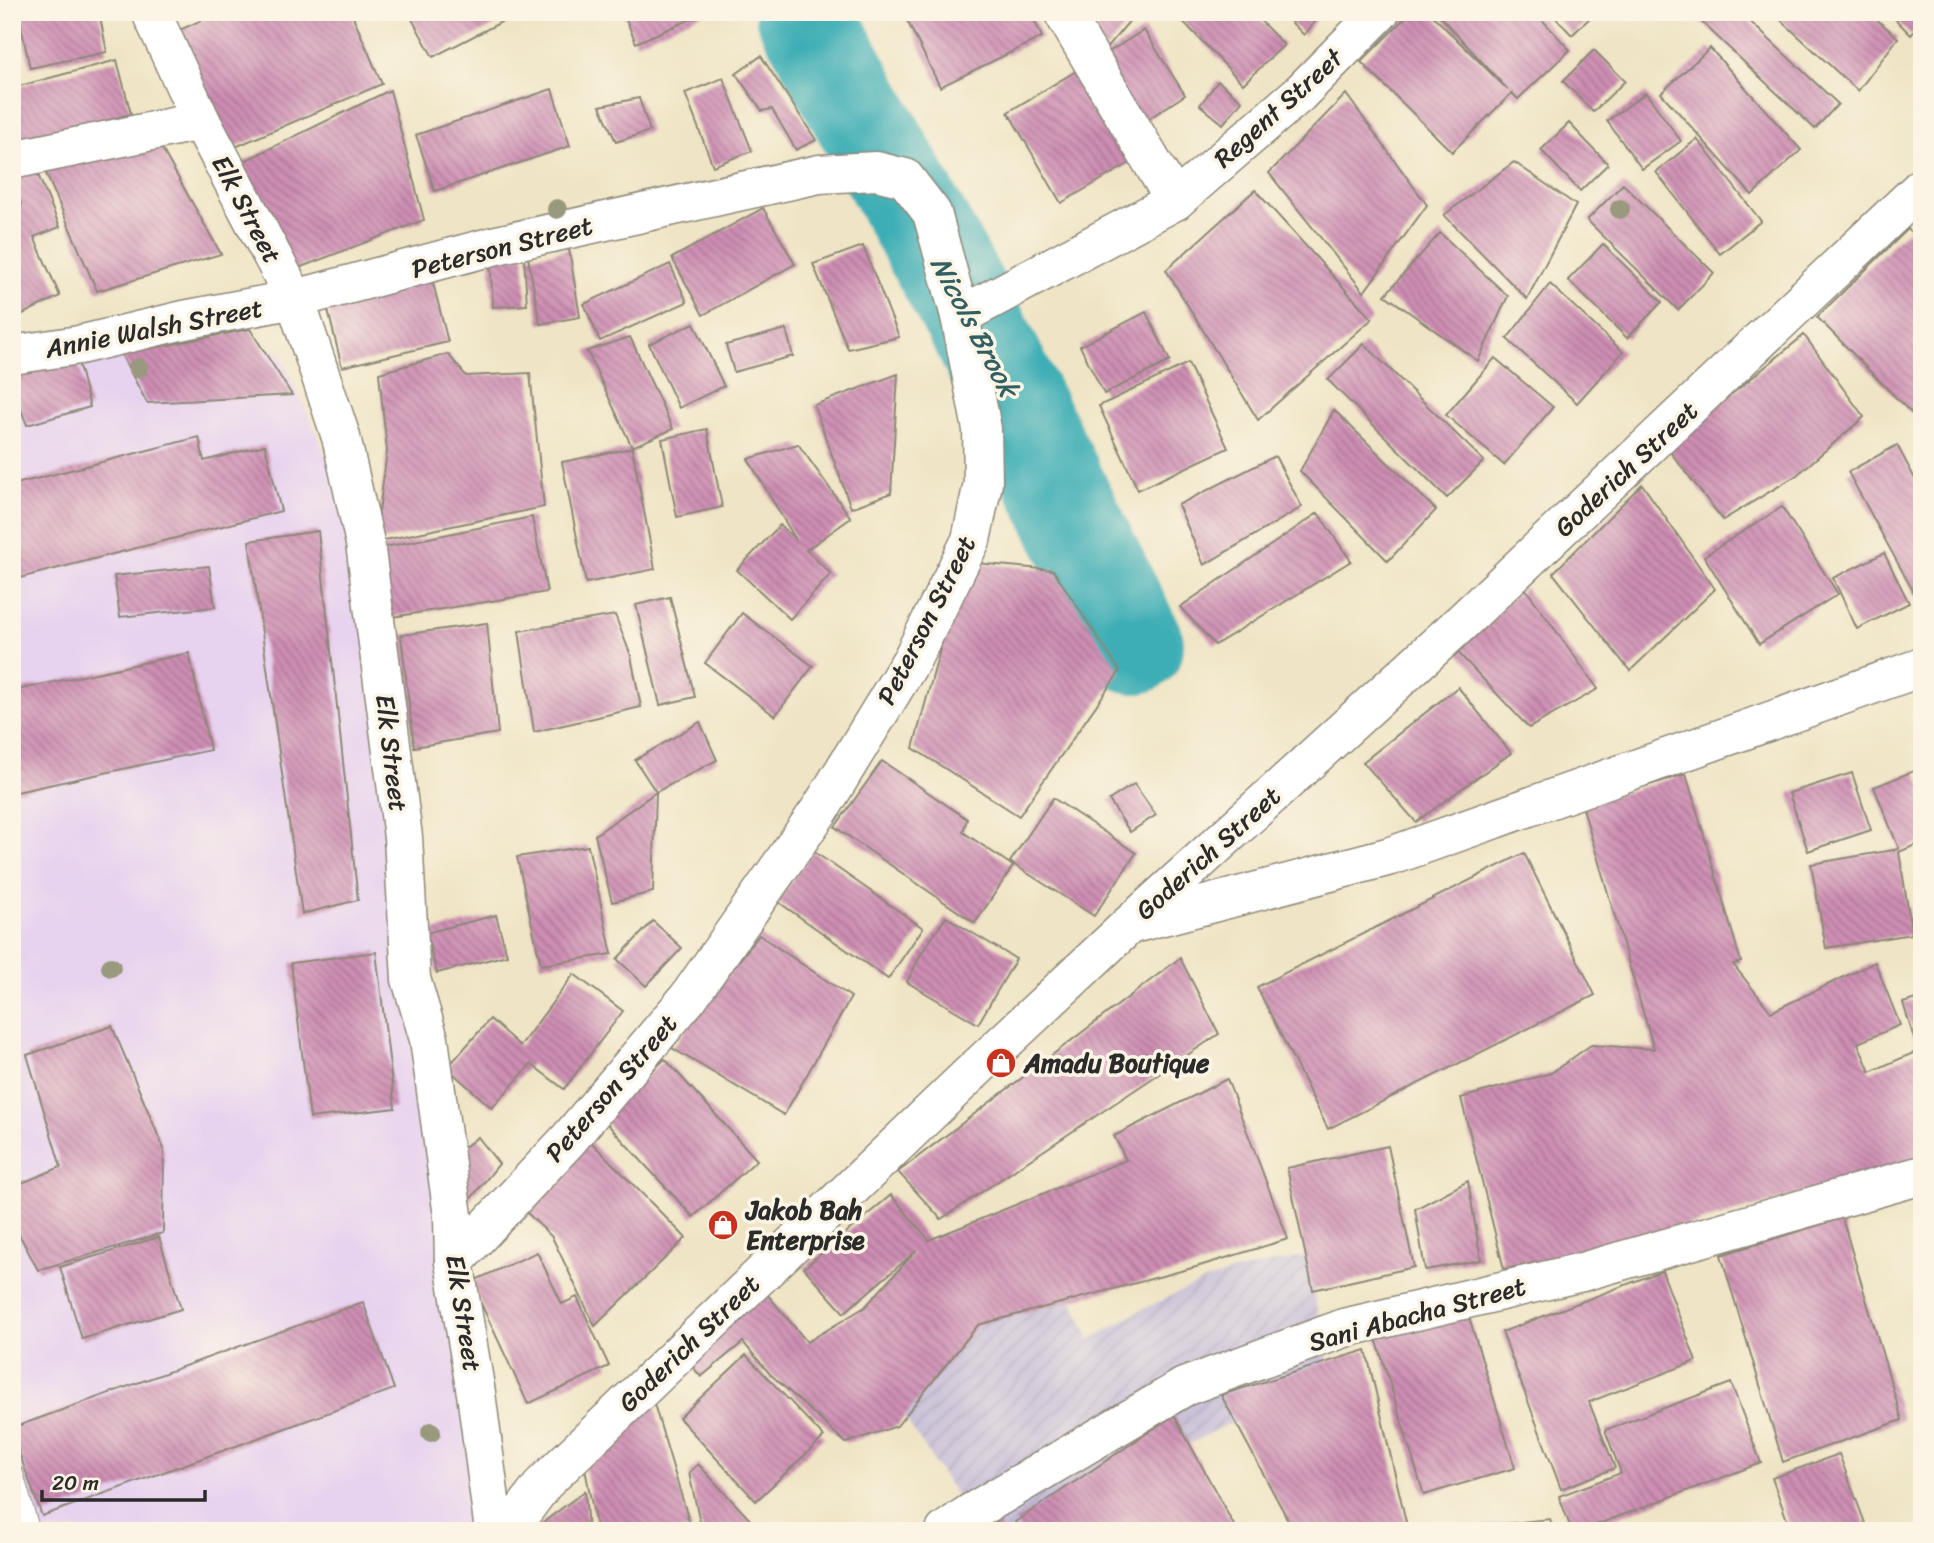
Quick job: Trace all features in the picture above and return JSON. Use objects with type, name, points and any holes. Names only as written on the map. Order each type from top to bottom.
[{"type":"street","name":"Elk Street","points":[[151,12],[201,121],[295,299],[341,437],[365,543],[403,837],[411,979],[429,1039],[453,1216],[454,1262],[477,1393],[495,1531]]},
{"type":"street","points":[[1063,12],[1174,201]]},
{"type":"street","name":"Regent Street","points":[[968,311],[1174,201],[1299,94],[1380,12]]},
{"type":"street","points":[[12,160],[201,121]]},
{"type":"street","name":"Peterson Street","points":[[295,299],[497,245],[819,174],[876,171],[905,178],[932,213],[968,311],[982,429],[983,483],[971,540],[912,659],[821,808],[688,998],[569,1139],[454,1262]]},
{"type":"street","name":"Goderich Street","points":[[508,1531],[554,1474],[846,1192],[1129,925],[1462,622],[1922,187]]},
{"type":"street","name":"Annie Walsh Street","points":[[12,355],[79,345],[184,320],[295,299]]},
{"type":"street","points":[[1129,925],[1391,856],[1922,667]]},
{"type":"street","name":"Sani Abacha Street","points":[[945,1531],[1184,1387],[1344,1328],[1582,1272],[1922,1175]]},
{"type":"lane","points":[[12,1476],[29,1531]]},
{"type":"shaded area","points":[[184,320],[226,344],[280,352],[365,543],[494,1531],[12,1531],[12,361]]},
{"type":"shaded area","points":[[1035,1217],[1090,1340],[1143,1309],[1204,1281],[1235,1271],[1306,1256],[1334,1391],[1221,1427],[1028,1531],[979,1531],[850,1333]]},
{"type":"building","points":[[18,12],[99,12],[107,52],[30,68]]},
{"type":"building","points":[[220,12],[351,12],[382,84],[226,151],[175,32]]},
{"type":"building","points":[[408,12],[514,12],[515,15],[433,57]]},
{"type":"building","points":[[623,12],[707,12],[636,43]]},
{"type":"building","points":[[903,12],[1031,12],[1042,37],[940,87]]},
{"type":"building","points":[[1080,12],[1137,12],[1105,50]]},
{"type":"building","points":[[1174,12],[1252,12],[1284,45],[1243,84]]},
{"type":"building","points":[[1281,12],[1323,12],[1304,35]]},
{"type":"building","points":[[1411,12],[1429,12],[1508,90],[1436,12],[1535,12],[1570,50],[1518,99],[1512,93],[1452,152],[1361,62]]},
{"type":"building","points":[[1550,12],[1596,12],[1572,35]]},
{"type":"building","points":[[1691,12],[1740,12],[1838,104],[1815,129]]},
{"type":"building","points":[[1772,12],[1868,12],[1898,38],[1858,91]]},
{"type":"building","points":[[1888,12],[1922,12],[1922,23],[1911,35]]},
{"type":"building","points":[[1144,30],[1185,95],[1139,125],[1096,60]]},
{"type":"building","points":[[1710,48],[1801,150],[1752,195],[1661,93]]},
{"type":"building","points":[[1594,50],[1625,81],[1593,112],[1563,81]]},
{"type":"building","points":[[761,56],[816,140],[796,150],[772,109],[762,111],[736,74]]},
{"type":"building","points":[[117,60],[131,114],[12,146],[12,88]]},
{"type":"building","points":[[1083,67],[1137,159],[1061,203],[1008,112]]},
{"type":"building","points":[[723,78],[752,151],[713,166],[685,93]]},
{"type":"building","points":[[1218,81],[1242,101],[1223,124],[1200,105]]},
{"type":"building","points":[[552,89],[570,146],[435,191],[416,135]]},
{"type":"building","points":[[390,90],[424,220],[288,272],[236,165]]},
{"type":"building","points":[[1646,93],[1681,141],[1642,169],[1607,121]]},
{"type":"building","points":[[1346,94],[1427,205],[1364,292],[1269,173]]},
{"type":"building","points":[[639,98],[650,131],[616,142],[600,106]]},
{"type":"building","points":[[1569,123],[1608,164],[1580,191],[1541,150]]},
{"type":"building","points":[[153,133],[221,254],[97,291],[41,162]]},
{"type":"building","points":[[1697,139],[1761,221],[1720,254],[1656,172]]},
{"type":"building","points":[[1514,162],[1576,205],[1527,299],[1444,215]]},
{"type":"building","points":[[36,170],[60,227],[34,237],[60,296],[21,315],[12,295],[12,187],[22,206],[12,180]]},
{"type":"building","points":[[1623,184],[1714,273],[1678,310],[1587,220]]},
{"type":"building","points":[[1255,190],[1372,319],[1258,420],[1166,270]]},
{"type":"building","points":[[763,208],[795,264],[703,315],[672,258]]},
{"type":"building","points":[[1908,229],[1922,243],[1922,402],[1911,413],[1817,317]]},
{"type":"building","points":[[1440,233],[1508,296],[1478,361],[1385,295]]},
{"type":"building","points":[[1603,244],[1662,302],[1627,338],[1568,280]]},
{"type":"building","points":[[863,246],[899,337],[848,349],[813,264]]},
{"type":"building","points":[[569,249],[580,317],[540,324],[528,257]]},
{"type":"building","points":[[524,256],[527,305],[493,307],[490,259]]},
{"type":"building","points":[[670,264],[687,302],[600,341],[584,304]]},
{"type":"building","points":[[431,275],[448,342],[342,367],[326,302]]},
{"type":"building","points":[[1550,284],[1623,352],[1577,403],[1507,339]]},
{"type":"building","points":[[1146,312],[1170,361],[1104,394],[1080,346]]},
{"type":"building","points":[[694,323],[724,386],[679,408],[649,344]]},
{"type":"building","points":[[250,329],[292,395],[147,403],[121,354]]},
{"type":"building","points":[[786,329],[793,356],[734,372],[726,345]]},
{"type":"building","points":[[1804,335],[1864,417],[1797,475],[1723,520],[1661,440],[1737,390]]},
{"type":"building","points":[[630,337],[673,429],[632,447],[587,351]]},
{"type":"building","points":[[1364,344],[1484,461],[1447,498],[1328,380]]},
{"type":"building","points":[[74,347],[90,407],[27,425],[12,386],[12,362]]},
{"type":"building","points":[[448,354],[466,376],[530,373],[544,507],[375,542],[387,451],[379,373]]},
{"type":"building","points":[[1495,358],[1553,407],[1504,465],[1446,415]]},
{"type":"building","points":[[1188,363],[1228,448],[1138,490],[1099,406]]},
{"type":"building","points":[[898,374],[891,493],[851,508],[814,405]]},
{"type":"building","points":[[1334,410],[1436,510],[1388,561],[1300,471]]},
{"type":"building","points":[[707,429],[722,507],[677,517],[662,439]]},
{"type":"building","points":[[199,437],[204,461],[265,445],[281,511],[12,580],[12,485]]},
{"type":"building","points":[[798,444],[851,518],[806,550],[831,574],[790,619],[737,570],[780,525],[796,540],[748,459]]},
{"type":"building","points":[[1897,445],[1922,492],[1922,598],[1918,600],[1848,472]]},
{"type":"building","points":[[632,448],[655,569],[586,583],[562,462]]},
{"type":"building","points":[[1275,456],[1302,507],[1204,565],[1178,505]]},
{"type":"building","points":[[1642,484],[1715,589],[1630,671],[1553,573]]},
{"type":"building","points":[[1782,507],[1838,594],[1759,644],[1704,556]]},
{"type":"building","points":[[1318,513],[1351,561],[1215,645],[1180,607]]},
{"type":"building","points":[[532,517],[547,592],[392,617],[375,549]]},
{"type":"building","points":[[318,531],[358,900],[302,914],[249,541]]},
{"type":"building","points":[[1884,553],[1909,603],[1857,629],[1833,578]]},
{"type":"building","points":[[964,562],[1053,570],[1120,671],[1019,816],[913,748]]},
{"type":"building","points":[[209,566],[215,607],[120,617],[114,576]]},
{"type":"building","points":[[1525,588],[1598,689],[1529,728],[1451,645]]},
{"type":"building","points":[[670,597],[695,697],[660,705],[636,605]]},
{"type":"building","points":[[742,613],[813,666],[775,716],[705,663]]},
{"type":"building","points":[[615,615],[631,656],[641,707],[534,732],[519,631]]},
{"type":"building","points":[[487,623],[498,733],[414,747],[401,635]]},
{"type":"building","points":[[189,653],[210,750],[12,793],[12,691]]},
{"type":"building","points":[[1458,687],[1511,753],[1416,822],[1363,762]]},
{"type":"building","points":[[700,722],[717,760],[656,792],[635,760]]},
{"type":"building","points":[[882,761],[967,819],[963,832],[1013,866],[975,923],[835,827]]},
{"type":"building","points":[[1916,770],[1922,785],[1922,842],[1899,852],[1912,934],[1826,948],[1811,864],[1899,849],[1874,787]]},
{"type":"building","points":[[1852,773],[1871,830],[1808,851],[1789,793]]},
{"type":"building","points":[[1686,774],[1741,962],[1733,964],[1771,1012],[1875,962],[1900,1025],[1858,1043],[1870,1072],[1918,1051],[1903,1003],[1922,997],[1922,1160],[1604,1249],[1504,1269],[1461,1098],[1551,1073],[1591,1045],[1654,1049],[1582,805]]},
{"type":"building","points":[[1134,784],[1156,815],[1130,832],[1109,800]]},
{"type":"building","points":[[656,792],[653,892],[612,902],[595,835]]},
{"type":"building","points":[[1053,798],[1136,853],[1094,916],[1010,862]]},
{"type":"building","points":[[588,846],[612,954],[541,965],[517,857]]},
{"type":"building","points":[[813,851],[923,928],[888,979],[777,901]]},
{"type":"building","points":[[1524,853],[1595,995],[1328,1129],[1257,987]]},
{"type":"building","points":[[496,915],[507,955],[437,973],[426,933]]},
{"type":"building","points":[[946,917],[1016,959],[978,1024],[907,982],[921,954]]},
{"type":"building","points":[[653,921],[682,948],[646,986],[617,959]]},
{"type":"building","points":[[759,935],[851,997],[784,1115],[672,1048]]},
{"type":"building","points":[[376,952],[395,1108],[310,1118],[291,963]]},
{"type":"building","points":[[1180,958],[1219,1034],[941,1219],[898,1172]]},
{"type":"building","points":[[574,974],[623,1011],[564,1089],[531,1064],[492,1108],[447,1068],[490,1019],[520,1046]]},
{"type":"building","points":[[112,1026],[164,1149],[163,1233],[38,1270],[12,1221],[12,1187],[61,1167],[27,1055]]},
{"type":"building","points":[[665,1059],[757,1160],[693,1217],[601,1117]]},
{"type":"building","points":[[1227,1079],[1288,1239],[1196,1267],[978,1325],[897,1426],[846,1443],[769,1373],[743,1342],[701,1377],[683,1355],[762,1288],[807,1342],[865,1307],[916,1251],[844,1313],[804,1268],[891,1195],[929,1240],[1126,1160],[1114,1136]]},
{"type":"building","points":[[478,1137],[499,1164],[460,1212],[450,1158]]},
{"type":"building","points":[[586,1137],[686,1238],[595,1326],[552,1237],[518,1204]]},
{"type":"building","points":[[1388,1146],[1414,1267],[1313,1290],[1287,1168]]},
{"type":"building","points":[[1468,1181],[1481,1260],[1425,1270],[1415,1209]]},
{"type":"building","points":[[1842,1218],[1902,1420],[1783,1462],[1721,1255]]},
{"type":"building","points":[[159,1237],[181,1309],[82,1339],[60,1267]]},
{"type":"building","points":[[537,1252],[562,1304],[577,1297],[609,1366],[528,1404],[471,1282]]},
{"type":"building","points":[[1662,1271],[1696,1361],[1589,1402],[1615,1468],[1561,1489],[1502,1332]]},
{"type":"building","points":[[363,1302],[394,1389],[42,1516],[12,1428]]},
{"type":"building","points":[[1466,1307],[1515,1468],[1424,1495],[1375,1335]]},
{"type":"building","points":[[1366,1350],[1407,1526],[1397,1531],[1294,1531],[1221,1395]]},
{"type":"building","points":[[746,1355],[824,1437],[756,1501],[679,1418]]},
{"type":"building","points":[[1731,1383],[1761,1463],[1580,1531],[1572,1531],[1559,1496],[1621,1473],[1605,1430]]},
{"type":"building","points":[[651,1394],[692,1531],[597,1531],[582,1453]]},
{"type":"building","points":[[1174,1415],[1237,1531],[1020,1531],[1015,1522]]},
{"type":"building","points":[[1839,1454],[1868,1531],[1791,1531],[1772,1478]]},
{"type":"building","points":[[698,1464],[753,1523],[737,1531],[702,1531],[689,1473]]},
{"type":"building","points":[[585,1491],[588,1531],[538,1531],[541,1524]]},
{"type":"building","points":[[992,1513],[1003,1531],[961,1531]]},
{"type":"building","points":[[1550,1519],[1554,1531],[1453,1531],[1453,1529]]},
{"type":"waterway","name":"Nicols Brook","points":[[804,12],[982,336],[1135,645]]},
{"type":"place","name":"Amadu Boutique","points":[[1001,1063]]},
{"type":"place","name":"Jakob Bah Enterprise","points":[[723,1225]]}]
